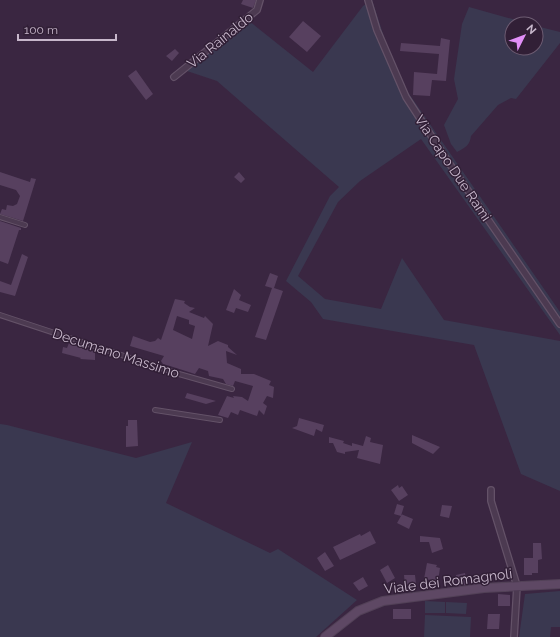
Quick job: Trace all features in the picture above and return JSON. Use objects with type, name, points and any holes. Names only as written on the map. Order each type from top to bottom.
[{"type":"main road","name":"Viale dei Romagnoli","points":[[325,637],[358,611],[383,601],[480,588],[560,584]]},
{"type":"street","name":"Via Rainaldo","points":[[174,77],[257,10],[260,0]]},
{"type":"street","name":"Via Capo Due Rami","points":[[368,0],[377,30],[406,97],[447,160],[560,324]]},
{"type":"street","points":[[0,217],[25,225]]},
{"type":"street","name":"Decumano Massimo","points":[[0,315],[179,374],[232,389]]},
{"type":"street","points":[[156,410],[220,420]]},
{"type":"street","points":[[491,490],[491,501],[517,586],[514,637]]},
{"type":"shaded area","points":[[372,0],[385,40],[407,91],[560,312],[560,335],[421,139],[360,181],[338,202],[298,276],[325,299],[381,309],[402,258],[444,320],[560,341],[560,491],[521,474],[474,345],[323,319],[311,302],[286,281],[330,196],[339,187],[217,81],[187,71],[249,21],[313,72],[363,6]]},
{"type":"shaded area","points":[[469,7],[504,17],[504,56],[544,56],[544,28],[560,32],[560,43],[516,99],[511,98],[498,105],[471,136],[470,142],[467,146],[457,152],[451,144],[444,125],[458,99],[454,79],[462,24]]},
{"type":"shaded area","points":[[0,424],[136,458],[192,442],[166,503],[270,553],[278,549],[357,600],[316,637],[0,637]]},
{"type":"shaded area","points":[[560,591],[560,627],[551,627],[550,637],[519,637],[525,594]]},
{"type":"shaded area","points":[[425,601],[445,602],[445,613],[425,613]]},
{"type":"shaded area","points":[[446,602],[467,603],[466,614],[446,613]]},
{"type":"shaded area","points":[[425,615],[471,617],[470,637],[424,637]]},
{"type":"building","points":[[243,0],[256,0],[253,8],[241,4]]},
{"type":"building","points":[[303,21],[321,36],[307,52],[289,37]]},
{"type":"building","points":[[441,38],[450,40],[446,81],[432,80],[430,96],[413,95],[414,72],[437,74],[439,54],[400,51],[401,43],[440,46]]},
{"type":"building","points":[[175,49],[179,53],[172,61],[166,56]]},
{"type":"building","points":[[136,70],[153,94],[146,100],[128,76]]},
{"type":"building","points":[[0,172],[30,182],[31,178],[36,179],[23,221],[0,214],[2,209],[6,210],[7,205],[13,206],[17,204],[20,196],[16,190],[0,185]]},
{"type":"building","points":[[239,172],[245,179],[241,183],[234,177]]},
{"type":"building","points":[[0,221],[21,228],[21,230],[19,230],[8,264],[0,261]]},
{"type":"building","points":[[22,254],[28,257],[15,296],[0,292],[0,281],[11,285]]},
{"type":"building","points":[[270,273],[278,276],[274,288],[283,291],[266,340],[255,337],[272,288],[265,286]]},
{"type":"building","points":[[234,289],[241,295],[239,300],[251,305],[248,312],[236,308],[234,313],[226,310]]},
{"type":"building","points":[[175,299],[185,301],[184,303],[195,308],[189,312],[204,318],[205,316],[213,324],[208,346],[218,341],[228,345],[228,347],[237,355],[226,351],[227,363],[241,369],[241,374],[254,374],[271,381],[269,385],[274,387],[273,398],[267,396],[263,403],[267,406],[264,415],[259,410],[257,416],[240,410],[238,415],[231,412],[228,418],[218,415],[227,396],[234,398],[233,396],[242,397],[248,401],[253,386],[235,381],[233,386],[226,384],[223,379],[209,376],[208,371],[199,368],[195,374],[163,364],[161,361],[164,356],[130,346],[133,336],[150,342],[155,341],[158,338],[161,340]],"holes":[[[177,316],[189,320],[189,324],[195,326],[192,339],[173,330]]]},
{"type":"building","points":[[69,343],[95,352],[95,360],[80,359],[81,358],[62,353],[63,347],[67,348]]},
{"type":"building","points":[[187,393],[216,401],[206,404],[185,398]]},
{"type":"building","points":[[299,418],[324,425],[322,432],[316,429],[314,436],[292,428],[297,426]]},
{"type":"building","points":[[128,420],[137,420],[138,446],[126,447],[126,426],[128,426]]},
{"type":"building","points":[[412,435],[440,447],[433,454],[412,443]]},
{"type":"building","points":[[366,436],[371,438],[370,442],[383,445],[380,464],[357,458],[359,450],[345,452],[345,454],[337,452],[333,443],[329,443],[329,437],[344,441],[343,443],[352,446],[352,443],[363,446]]},
{"type":"building","points":[[398,485],[399,488],[402,486],[408,495],[399,501],[391,490]]},
{"type":"building","points":[[397,504],[404,506],[402,514],[413,519],[409,529],[397,523],[401,516],[394,514]]},
{"type":"building","points":[[442,505],[452,506],[449,518],[440,516]]},
{"type":"building","points":[[370,531],[376,543],[340,560],[333,547],[360,534],[361,536]]},
{"type":"building","points":[[420,536],[440,538],[443,549],[432,553],[429,542],[420,542]]},
{"type":"building","points":[[533,543],[541,543],[542,559],[538,560],[538,573],[524,575],[524,558],[533,558]]},
{"type":"building","points":[[325,552],[334,566],[325,571],[317,558]]},
{"type":"building","points":[[427,563],[437,565],[436,567],[440,568],[438,581],[424,579]]},
{"type":"building","points":[[388,565],[395,578],[387,583],[380,570]]},
{"type":"building","points":[[465,573],[467,585],[458,586],[456,575]]},
{"type":"building","points":[[404,575],[415,575],[416,584],[405,585]]},
{"type":"building","points":[[363,577],[368,586],[359,591],[353,583]]},
{"type":"building","points":[[498,594],[510,595],[510,606],[498,606]]},
{"type":"building","points":[[393,609],[411,609],[411,619],[393,619]]},
{"type":"building","points":[[488,614],[500,614],[499,629],[487,629]]}]
